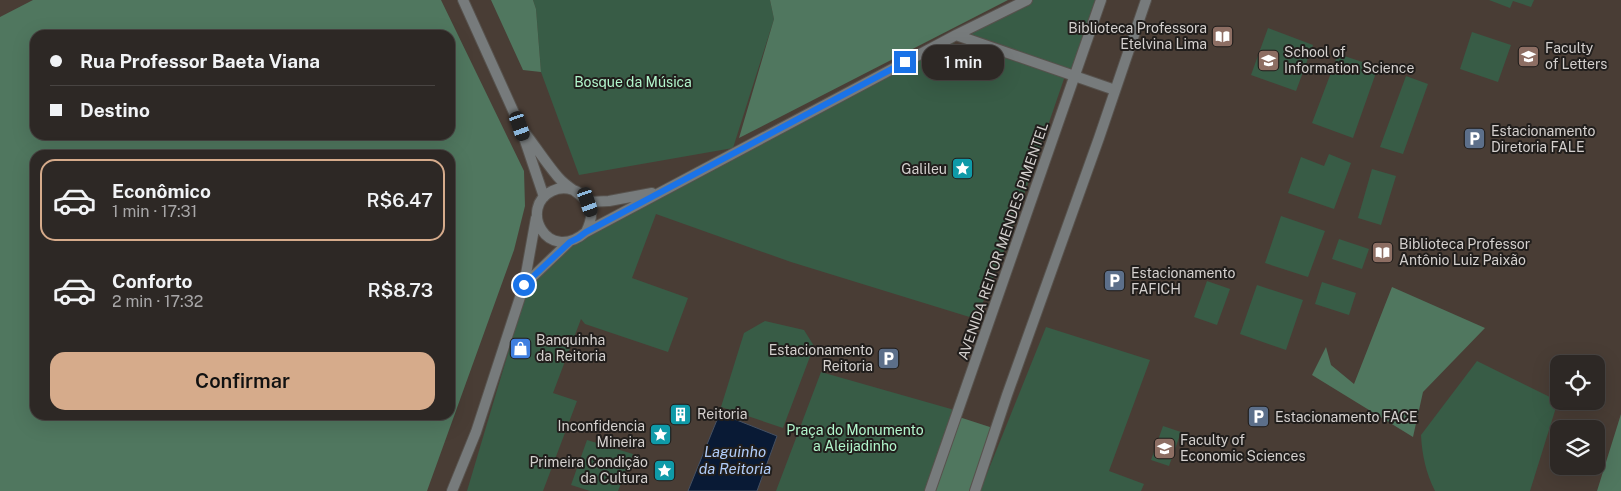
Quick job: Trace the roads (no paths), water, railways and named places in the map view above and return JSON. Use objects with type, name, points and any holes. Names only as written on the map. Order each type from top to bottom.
[{"type":"street","points":[[463,0],[520,126],[544,197]]},
{"type":"street","points":[[524,285],[570,242],[586,232],[956,35],[1027,0]]},
{"type":"street","name":"AVENIDA REITOR MENDES PIMENTEL","points":[[930,491],[1101,0]]},
{"type":"street","points":[[975,491],[1146,0]]},
{"type":"street","points":[[956,35],[1115,90]]},
{"type":"street","points":[[520,126],[560,179],[584,198],[609,201],[668,188]]},
{"type":"street","points":[[452,491],[476,432],[524,285],[539,205],[544,197],[557,189],[566,188],[574,190],[584,198],[591,212],[586,232]]},
{"type":"street","points":[[537,214],[538,224],[550,239],[570,242]]},
{"type":"water","name":"Laguinho da Reitoria","points":[[719,415],[729,417],[777,436],[757,491],[688,491]]},
{"type":"place","name":"Biblioteca Professora Etelvina Lima","points":[[1223,36]]},
{"type":"place","name":"Faculty of Letters","points":[[1529,56]]},
{"type":"place","name":"School of Information Science","points":[[1268,60]]},
{"type":"place","name":"Estacionamento Diretoria FALE","points":[[1475,139]]},
{"type":"place","name":"Galileu","points":[[963,169]]},
{"type":"place","name":"Biblioteca Professor Antônio Luiz Paixão","points":[[1383,252]]},
{"type":"place","name":"Estacionamento FAFICH","points":[[1115,281]]},
{"type":"place","name":"Banquinha da Reitoria","points":[[520,348]]},
{"type":"place","name":"Estacionamento Reitoria","points":[[889,358]]},
{"type":"place","name":"Reitoria","points":[[681,414]]},
{"type":"place","name":"Estacionamento FACE","points":[[1259,417]]},
{"type":"place","name":"Inconfidencia Mineira","points":[[661,434]]},
{"type":"place","name":"Faculty of Economic Sciences","points":[[1164,448]]},
{"type":"place","name":"Primeira Condição da Cultura","points":[[664,470]]},
{"type":"park label","name":"Bosque da Música","points":[[633,82]]},
{"type":"park label","name":"Praça do Monumento a Aleijadinho","points":[[855,438]]}]
